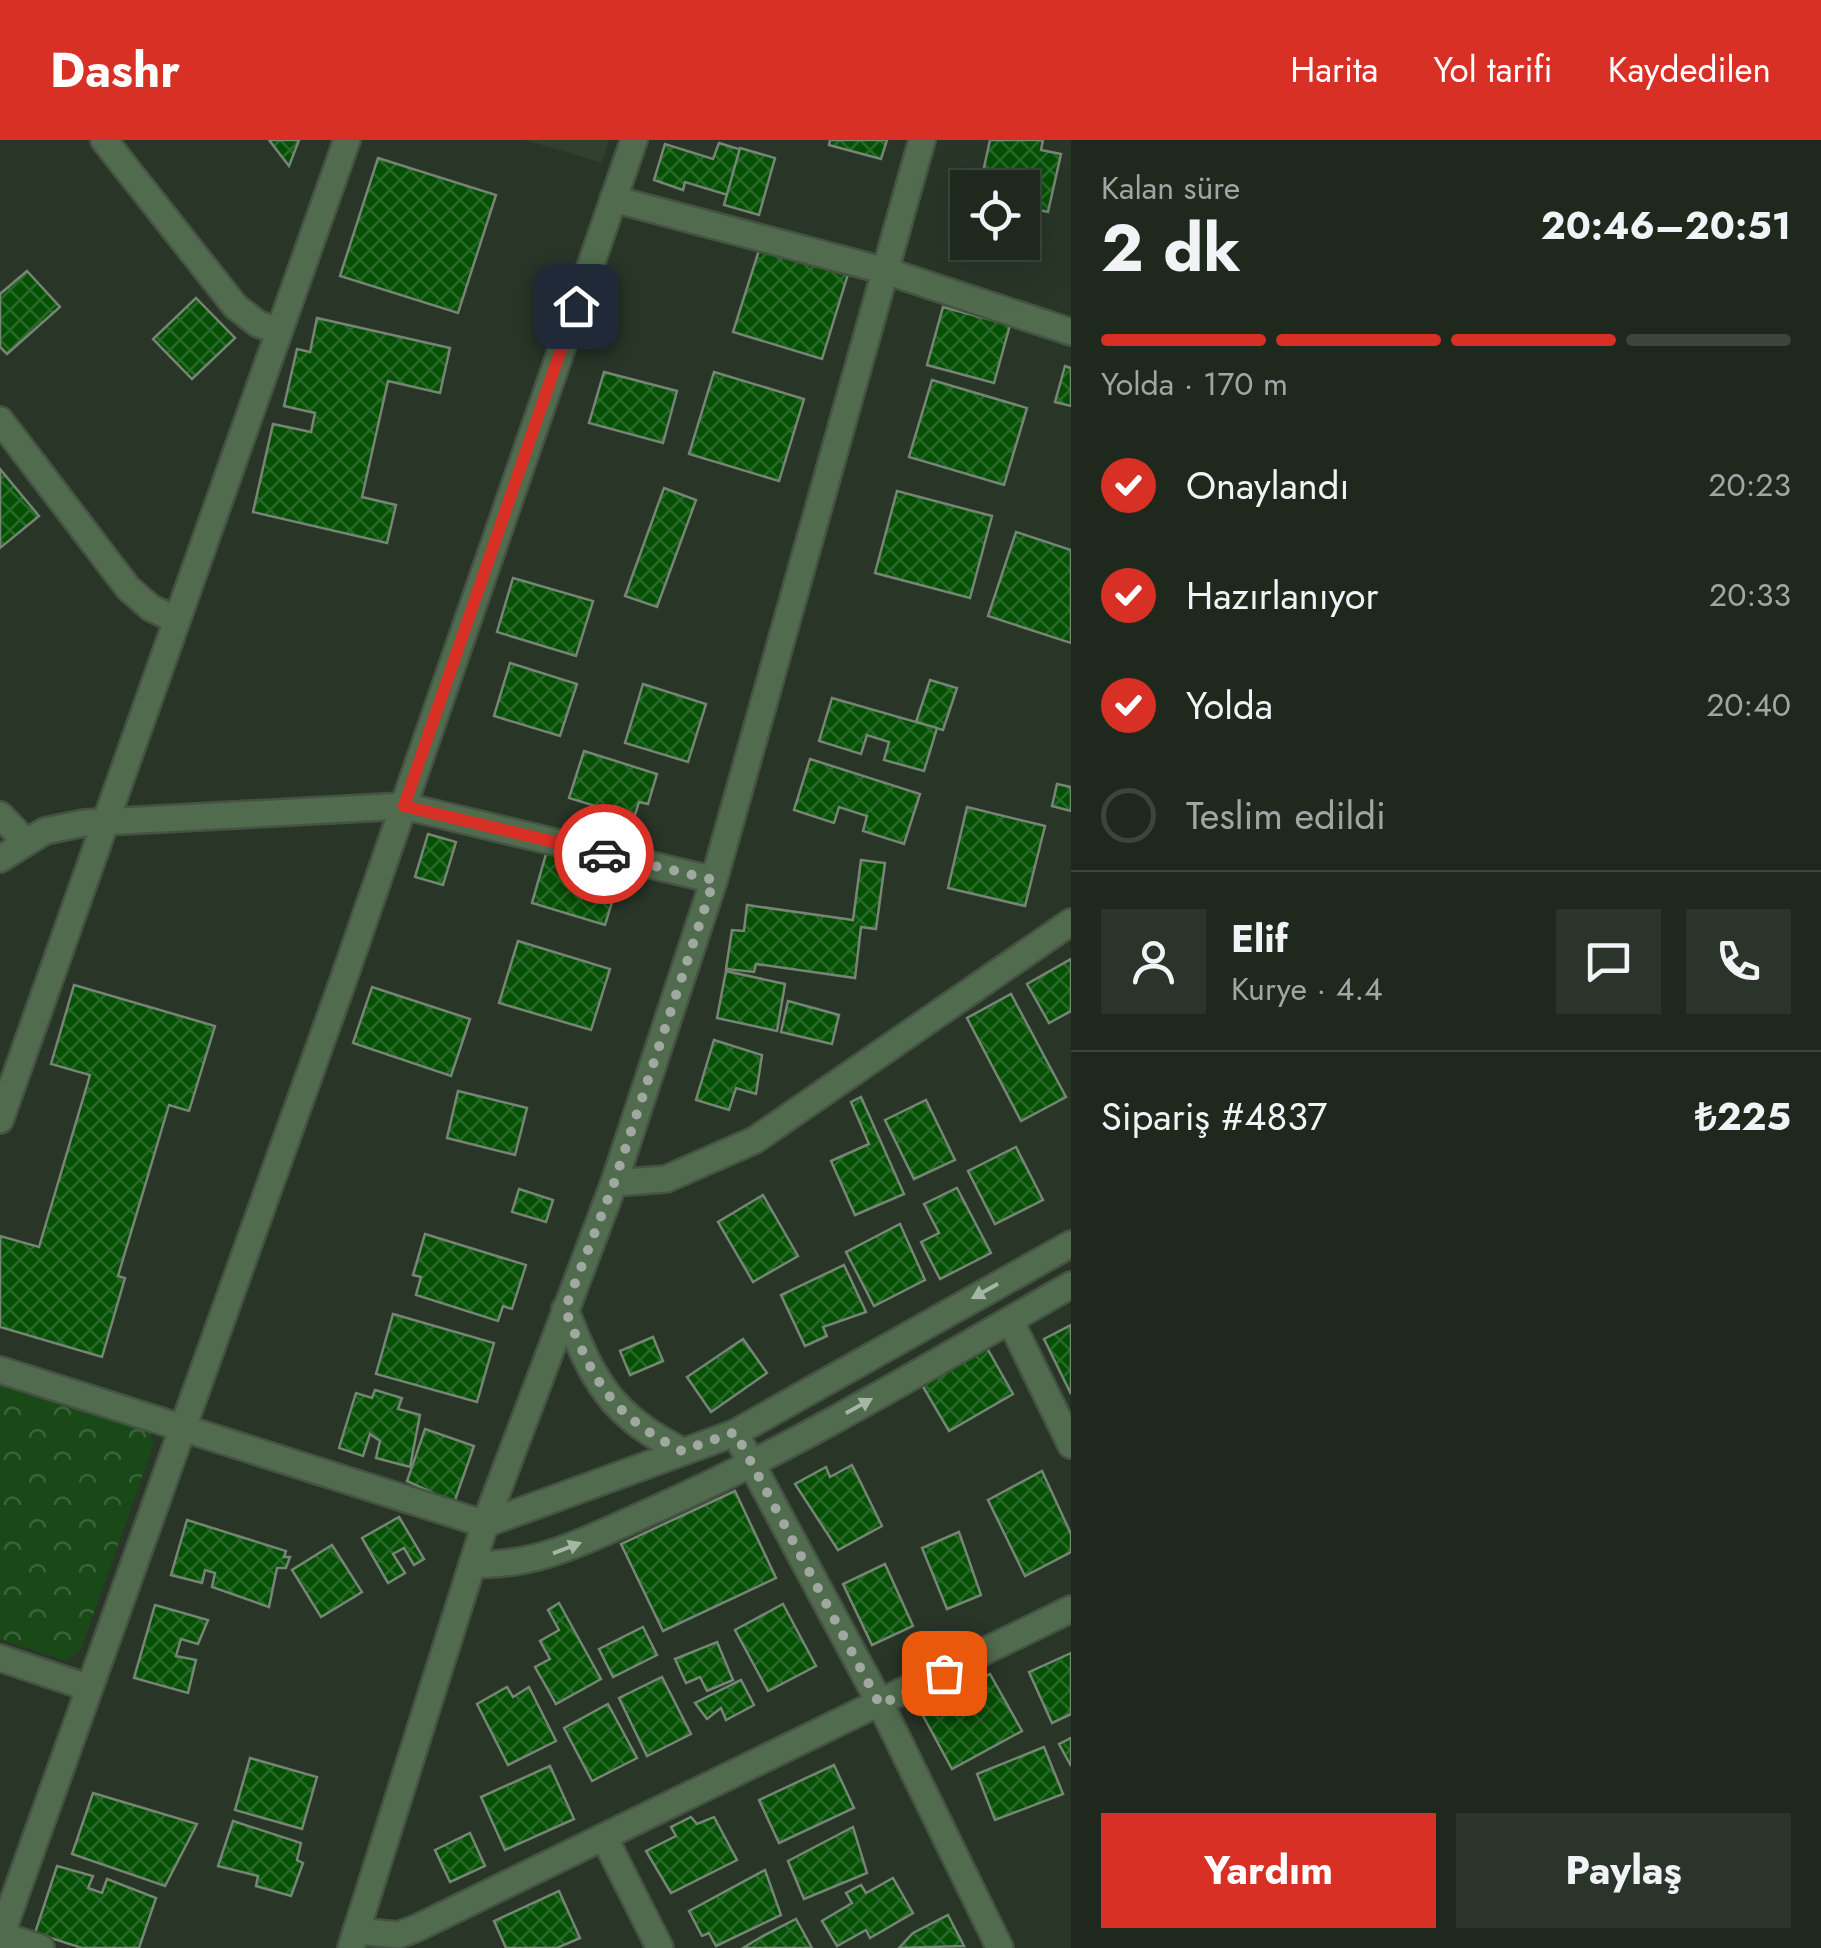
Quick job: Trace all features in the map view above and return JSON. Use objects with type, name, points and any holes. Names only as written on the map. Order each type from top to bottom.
[{"type":"street","points":[[104,140],[235,306],[258,324],[279,332]]},
{"type":"street","points":[[0,1120],[347,140]]},
{"type":"street","points":[[41,1948],[1,1937],[404,806],[634,140]]},
{"type":"street","points":[[922,140],[714,880],[614,1183],[485,1524],[353,1940],[417,1928],[1071,1609]]},
{"type":"street","points":[[613,199],[886,270],[1071,332]]},
{"type":"street","points":[[0,420],[128,588],[151,608],[175,618]]},
{"type":"street","points":[[0,858],[24,840],[66,826],[404,806],[714,880]]},
{"type":"street","points":[[0,815],[24,840]]},
{"type":"street","points":[[614,1183],[666,1178],[710,1164],[755,1140],[1070,919]]},
{"type":"street","points":[[0,1370],[485,1524],[735,1432],[1071,1244]]},
{"type":"street","points":[[472,1564],[514,1564],[572,1547],[755,1465],[1071,1285]]},
{"type":"street","points":[[565,1309],[603,1393],[646,1433],[682,1451]]},
{"type":"street","points":[[1010,1320],[1071,1445]]},
{"type":"street","points":[[735,1432],[880,1705],[1000,1948]]},
{"type":"street","points":[[0,1658],[87,1687]]},
{"type":"street","points":[[604,1838],[660,1948]]},
{"type":"shaded area","points":[[525,140],[609,140],[602,163]]},
{"type":"green space","points":[[0,1378],[147,1427],[154,1444],[80,1651],[66,1661],[0,1639]]},
{"type":"building","points":[[269,140],[299,140],[289,166]]},
{"type":"building","points":[[830,140],[887,140],[881,159],[829,145]]},
{"type":"building","points":[[990,140],[1043,140],[1041,150],[1061,154],[1048,212],[1040,210],[1040,170],[983,170]]},
{"type":"building","points":[[719,143],[745,151],[731,196],[685,182],[683,190],[654,180],[665,144],[713,159]]},
{"type":"building","points":[[740,148],[775,158],[759,215],[724,205]]},
{"type":"building","points":[[378,158],[496,195],[458,313],[340,276]]},
{"type":"building","points":[[760,247],[848,274],[822,359],[733,332]]},
{"type":"building","points":[[27,271],[60,307],[7,354],[0,347],[0,294]]},
{"type":"building","points":[[196,298],[235,338],[192,379],[153,339]]},
{"type":"building","points":[[943,307],[1010,325],[994,383],[927,365]]},
{"type":"building","points":[[317,318],[450,348],[440,393],[388,381],[362,497],[396,505],[387,543],[253,512],[273,424],[311,432],[315,413],[284,406],[297,349],[310,352]]},
{"type":"building","points":[[1065,366],[1071,368],[1071,406],[1055,402]]},
{"type":"building","points":[[604,372],[677,391],[663,443],[589,423]]},
{"type":"building","points":[[714,372],[804,399],[779,481],[689,454]]},
{"type":"building","points":[[932,380],[1027,408],[1004,485],[909,457]]},
{"type":"building","points":[[0,469],[39,516],[0,548]]},
{"type":"building","points":[[664,488],[696,500],[657,607],[625,596]]},
{"type":"building","points":[[897,491],[992,516],[970,598],[875,573]]},
{"type":"building","points":[[1016,532],[1071,550],[1071,643],[988,616]]},
{"type":"building","points":[[513,578],[593,601],[576,656],[497,632]]},
{"type":"building","points":[[510,663],[577,684],[560,736],[494,716]]},
{"type":"building","points":[[930,680],[957,688],[943,730],[916,722]]},
{"type":"building","points":[[643,684],[706,704],[688,762],[625,743]]},
{"type":"building","points":[[832,698],[937,728],[924,771],[884,760],[889,742],[867,735],[861,754],[819,741]]},
{"type":"building","points":[[584,751],[657,774],[648,804],[639,802],[634,818],[569,798]]},
{"type":"building","points":[[810,759],[920,794],[904,844],[863,831],[867,816],[839,807],[834,823],[794,810]]},
{"type":"building","points":[[1057,784],[1071,787],[1071,811],[1052,806]]},
{"type":"building","points":[[967,807],[1045,826],[1025,906],[948,888]]},
{"type":"building","points":[[428,834],[456,842],[443,885],[415,877]]},
{"type":"building","points":[[548,847],[622,869],[605,925],[532,903]]},
{"type":"building","points":[[861,860],[885,863],[876,929],[861,927],[855,978],[756,964],[754,972],[726,969],[732,930],[744,931],[747,905],[853,920]]},
{"type":"building","points":[[518,941],[610,969],[591,1030],[499,1003]]},
{"type":"building","points":[[1071,959],[1071,1011],[1049,1023],[1027,984]]},
{"type":"building","points":[[726,971],[785,984],[777,1031],[717,1018]]},
{"type":"building","points":[[74,985],[215,1026],[189,1111],[169,1105],[118,1276],[125,1278],[102,1357],[0,1327],[0,1236],[39,1247],[90,1075],[51,1064]]},
{"type":"building","points":[[372,987],[470,1019],[451,1076],[353,1043]]},
{"type":"building","points":[[1011,994],[1066,1097],[1021,1121],[967,1018]]},
{"type":"building","points":[[788,1001],[839,1015],[832,1044],[781,1032]]},
{"type":"building","points":[[714,1040],[762,1055],[756,1094],[736,1088],[729,1110],[696,1100]]},
{"type":"building","points":[[458,1091],[527,1108],[515,1155],[447,1138]]},
{"type":"building","points":[[861,1097],[904,1194],[855,1215],[831,1161],[869,1144],[851,1102]]},
{"type":"building","points":[[926,1100],[955,1160],[914,1179],[885,1120]]},
{"type":"building","points":[[1016,1147],[1043,1200],[995,1224],[968,1171]]},
{"type":"building","points":[[957,1188],[991,1253],[940,1279],[921,1242],[939,1233],[924,1204]]},
{"type":"building","points":[[519,1189],[553,1200],[546,1222],[512,1212]]},
{"type":"building","points":[[763,1195],[798,1256],[753,1282],[718,1222]]},
{"type":"building","points":[[900,1224],[925,1280],[874,1306],[846,1252]]},
{"type":"building","points":[[425,1234],[526,1265],[512,1309],[503,1306],[498,1321],[416,1295],[421,1277],[413,1275]]},
{"type":"building","points":[[844,1265],[866,1312],[823,1327],[827,1336],[805,1346],[781,1295]]},
{"type":"building","points":[[393,1314],[494,1343],[477,1402],[376,1374]]},
{"type":"building","points":[[1071,1325],[1071,1394],[1044,1339]]},
{"type":"building","points":[[653,1337],[663,1361],[630,1375],[620,1351]]},
{"type":"building","points":[[743,1339],[767,1373],[711,1412],[687,1377]]},
{"type":"building","points":[[987,1348],[1013,1394],[949,1431],[922,1385]]},
{"type":"building","points":[[375,1390],[402,1398],[398,1409],[420,1415],[410,1467],[376,1458],[380,1441],[370,1434],[363,1456],[339,1448],[356,1393],[372,1398]]},
{"type":"building","points":[[425,1429],[474,1446],[454,1503],[407,1481]]},
{"type":"building","points":[[852,1465],[882,1526],[838,1550],[795,1484],[826,1467],[830,1477]]},
{"type":"building","points":[[1042,1471],[1071,1534],[1071,1552],[1025,1576],[988,1500]]},
{"type":"building","points":[[735,1491],[776,1578],[663,1631],[621,1544]]},
{"type":"building","points":[[399,1517],[424,1559],[414,1565],[404,1548],[393,1554],[405,1573],[388,1583],[362,1538]]},
{"type":"building","points":[[187,1520],[286,1551],[284,1557],[290,1557],[286,1568],[277,1568],[269,1607],[212,1587],[215,1573],[205,1570],[202,1583],[171,1575]]},
{"type":"building","points":[[959,1532],[981,1595],[947,1609],[922,1548]]},
{"type":"building","points":[[332,1545],[362,1592],[321,1617],[292,1570]]},
{"type":"building","points":[[885,1564],[913,1626],[872,1645],[843,1584]]},
{"type":"building","points":[[559,1603],[601,1679],[556,1704],[535,1667],[550,1659],[540,1641],[559,1630],[548,1610]]},
{"type":"building","points":[[783,1604],[816,1666],[768,1691],[735,1630]]},
{"type":"building","points":[[155,1605],[208,1620],[198,1644],[181,1639],[176,1656],[196,1660],[188,1693],[134,1678]]},
{"type":"building","points":[[643,1627],[657,1655],[613,1677],[599,1649]]},
{"type":"building","points":[[717,1642],[733,1680],[707,1691],[700,1677],[686,1683],[675,1659]]},
{"type":"building","points":[[1071,1653],[1071,1714],[1052,1723],[1029,1672]]},
{"type":"building","points":[[990,1674],[1022,1731],[952,1769],[921,1712]]},
{"type":"building","points":[[662,1677],[691,1734],[647,1756],[619,1698]]},
{"type":"building","points":[[741,1680],[754,1705],[726,1720],[721,1708],[707,1719],[695,1703]]},
{"type":"building","points":[[507,1687],[513,1697],[529,1687],[556,1741],[508,1765],[477,1704]]},
{"type":"building","points":[[608,1704],[637,1758],[592,1781],[564,1728]]},
{"type":"building","points":[[1071,1738],[1071,1766],[1059,1744]]},
{"type":"building","points":[[1044,1747],[1063,1794],[995,1820],[977,1774]]},
{"type":"building","points":[[250,1758],[317,1777],[302,1829],[235,1810]]},
{"type":"building","points":[[834,1765],[854,1808],[779,1843],[759,1800]]},
{"type":"building","points":[[550,1766],[574,1819],[505,1850],[481,1797]]},
{"type":"building","points":[[93,1793],[197,1824],[165,1886],[72,1854]]},
{"type":"building","points":[[691,1817],[697,1824],[714,1817],[737,1860],[671,1893],[646,1851],[676,1836],[671,1827]]},
{"type":"building","points":[[233,1821],[301,1843],[297,1860],[303,1863],[291,1896],[256,1886],[258,1876],[218,1866]]},
{"type":"building","points":[[853,1827],[867,1873],[804,1899],[788,1861]]},
{"type":"building","points":[[470,1833],[485,1866],[450,1882],[435,1850]]},
{"type":"building","points":[[57,1866],[93,1876],[88,1888],[102,1893],[107,1879],[156,1898],[139,1948],[82,1948],[35,1933]]},
{"type":"building","points":[[765,1870],[781,1915],[716,1946],[709,1933],[702,1936],[689,1911]]},
{"type":"building","points":[[893,1878],[913,1913],[870,1938],[866,1930],[837,1946],[822,1921],[852,1903],[846,1893],[861,1885],[866,1893]]},
{"type":"building","points":[[559,1891],[580,1938],[557,1948],[506,1948],[494,1921]]},
{"type":"building","points":[[948,1915],[964,1946],[899,1948],[913,1933]]},
{"type":"building","points":[[796,1919],[812,1948],[743,1948],[761,1937]]},
{"type":"way so far","points":[[604,854],[714,880],[614,1183],[565,1309],[585,1361],[603,1393],[623,1416],[682,1451],[735,1432],[880,1705],[944,1673]]},
{"type":"route","points":[[576,306],[404,806],[604,854]]}]
